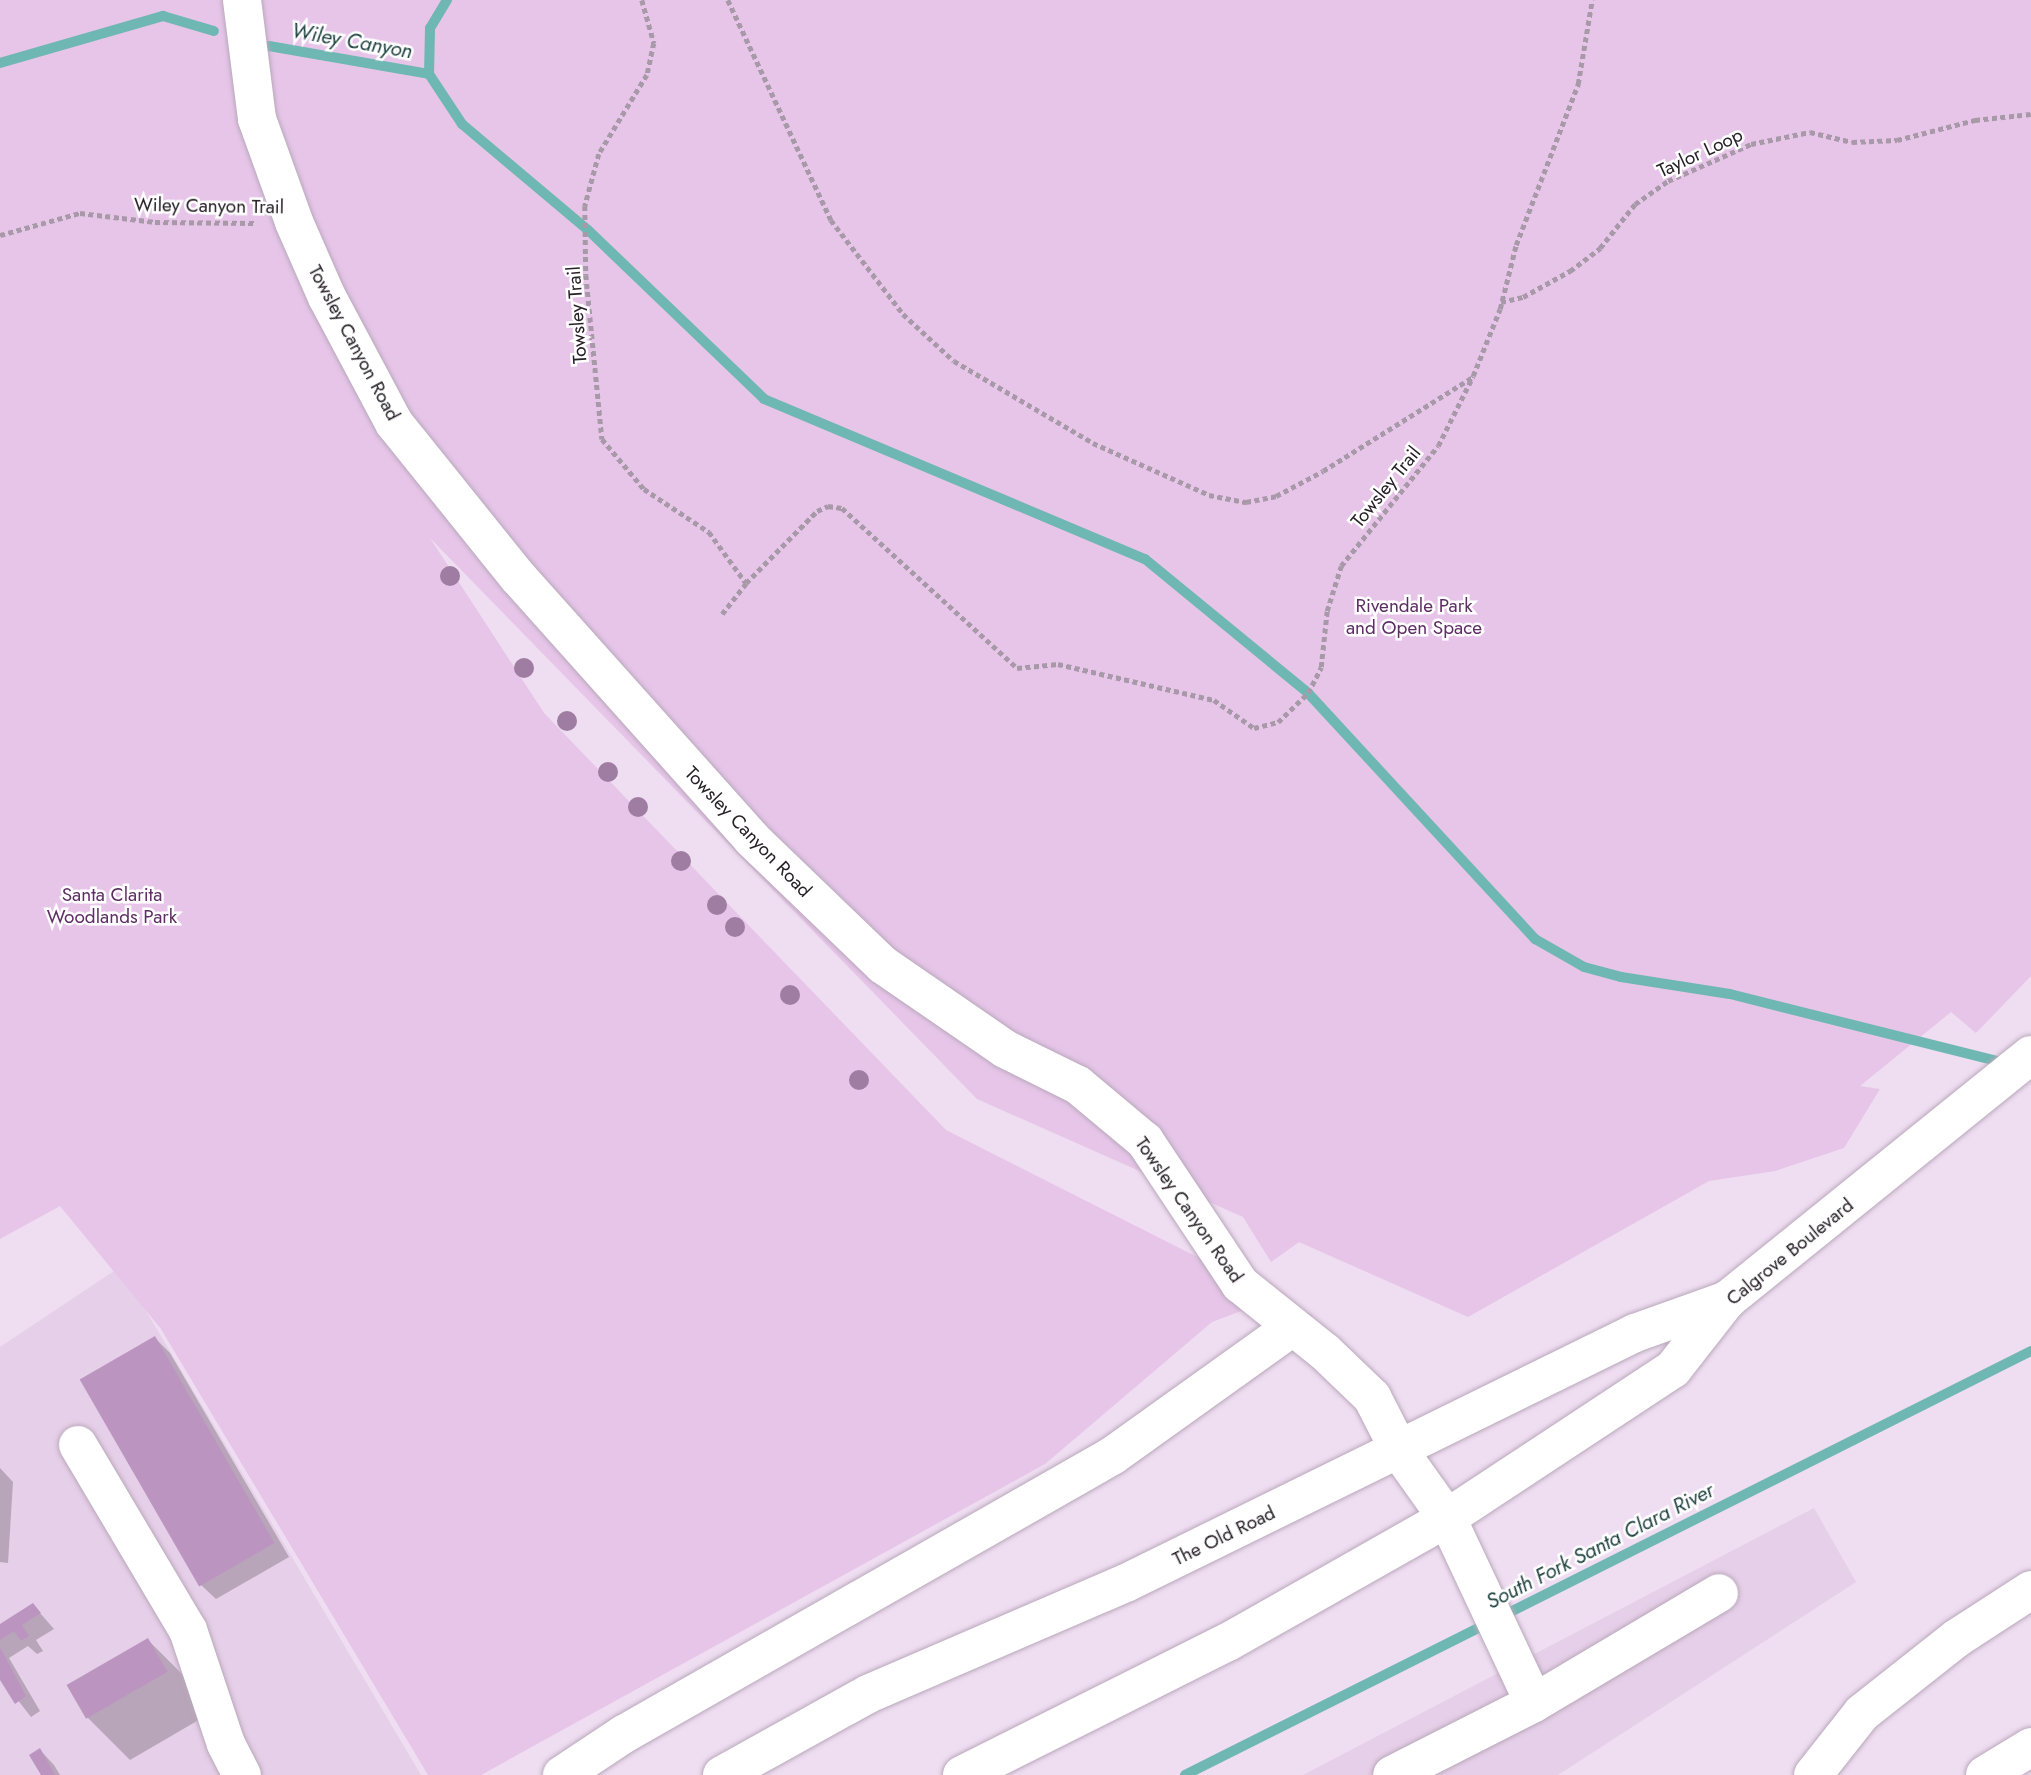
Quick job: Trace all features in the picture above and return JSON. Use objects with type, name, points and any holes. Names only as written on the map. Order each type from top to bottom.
[{"type":"main road","name":"Towsley Canyon Road","points":[[242,0],[257,119],[294,222],[327,297],[394,423],[518,577],[677,759],[752,839],[883,965],[1005,1049],[1078,1085],[1145,1140],[1240,1284],[1291,1328],[1325,1352],[1372,1397],[1400,1452],[1447,1518],[1528,1689]]},
{"type":"main road","name":"Calgrove Boulevard","points":[[1447,1518],[1673,1369],[1727,1300],[1932,1139],[2031,1055]]},
{"type":"main road","name":"The Old Road","points":[[722,1775],[868,1695],[1126,1583],[1400,1452],[1635,1333],[1727,1300]]},
{"type":"main road","points":[[562,1775],[624,1734],[1112,1456],[1291,1328]]},
{"type":"main road","points":[[78,1445],[188,1630],[226,1744],[242,1775]]},
{"type":"main road","points":[[962,1775],[1228,1642],[1447,1518]]},
{"type":"main road","points":[[1813,1775],[1861,1713],[1957,1638],[2031,1590]]},
{"type":"main road","points":[[1392,1775],[1528,1689],[1719,1593]]},
{"type":"main road","points":[[1985,1775],[2031,1747]]},
{"type":"path","name":"Towsley Trail","points":[[642,0],[654,43],[647,75],[599,154],[585,205],[602,439],[644,489],[709,532],[746,583],[817,511],[828,506],[842,508],[1017,668],[1058,664],[1214,700],[1254,728],[1278,722],[1308,693],[1321,667],[1327,611],[1341,566],[1438,446],[1473,376],[1501,302],[1516,245],[1578,84],[1592,0]]},
{"type":"path","points":[[728,0],[831,219],[903,314],[954,361],[1093,443],[1209,495],[1246,502],[1276,496],[1323,471],[1473,376]]},
{"type":"path","name":"Taylor Loop","points":[[1501,302],[1523,297],[1570,271],[1600,248],[1635,204],[1668,181],[1751,144],[1810,132],[1852,142],[1897,140],[1975,120],[2031,114]]},
{"type":"path","name":"Wiley Canyon Trail","points":[[0,235],[80,213],[155,222],[294,222]]},
{"type":"path","points":[[722,614],[746,583]]},
{"type":"shaded area","points":[[120,1267],[421,1775],[0,1775],[0,1347]]},
{"type":"shaded area","points":[[1814,1508],[1856,1582],[1558,1775],[1303,1775]]},
{"type":"green space","name":"Rivendale Park and Open Space","points":[[0,0],[2031,0],[2031,976],[1976,1033],[1951,1012],[1860,1086],[1880,1089],[1844,1148],[1775,1171],[1709,1181],[1468,1317],[1299,1242],[1271,1262],[1243,1217],[977,1099],[430,538],[544,713],[946,1130],[1314,1316],[1277,1307],[1249,1308],[1212,1322],[1045,1464],[481,1775],[428,1775],[161,1329],[60,1206],[0,1239]]},
{"type":"building","points":[[155,1336],[274,1543],[199,1586],[80,1380]]},
{"type":"building","points":[[33,1603],[41,1613],[22,1625],[29,1636],[21,1641],[14,1631],[0,1640],[0,1624]]},
{"type":"building","points":[[148,1638],[168,1672],[86,1719],[67,1685]]},
{"type":"building","points":[[0,1647],[26,1696],[15,1704],[0,1680]]},
{"type":"building","points":[[40,1748],[55,1775],[41,1775],[29,1755]]},
{"type":"waterway","points":[[447,0],[430,28],[429,74],[462,124],[588,230],[764,399],[1145,559],[1308,693],[1535,939],[1584,967],[1621,977],[1730,994],[2004,1063]]},
{"type":"waterway","name":"Wiley Canyon","points":[[0,63],[163,16],[214,31]]},
{"type":"waterway","name":"Wiley Canyon","points":[[269,46],[429,74]]},
{"type":"waterway","name":"South Fork Santa Clara River","points":[[1185,1775],[2031,1351]]},
{"type":"park label","name":"Santa Clarita Woodlands Park","points":[[112,906]]}]
